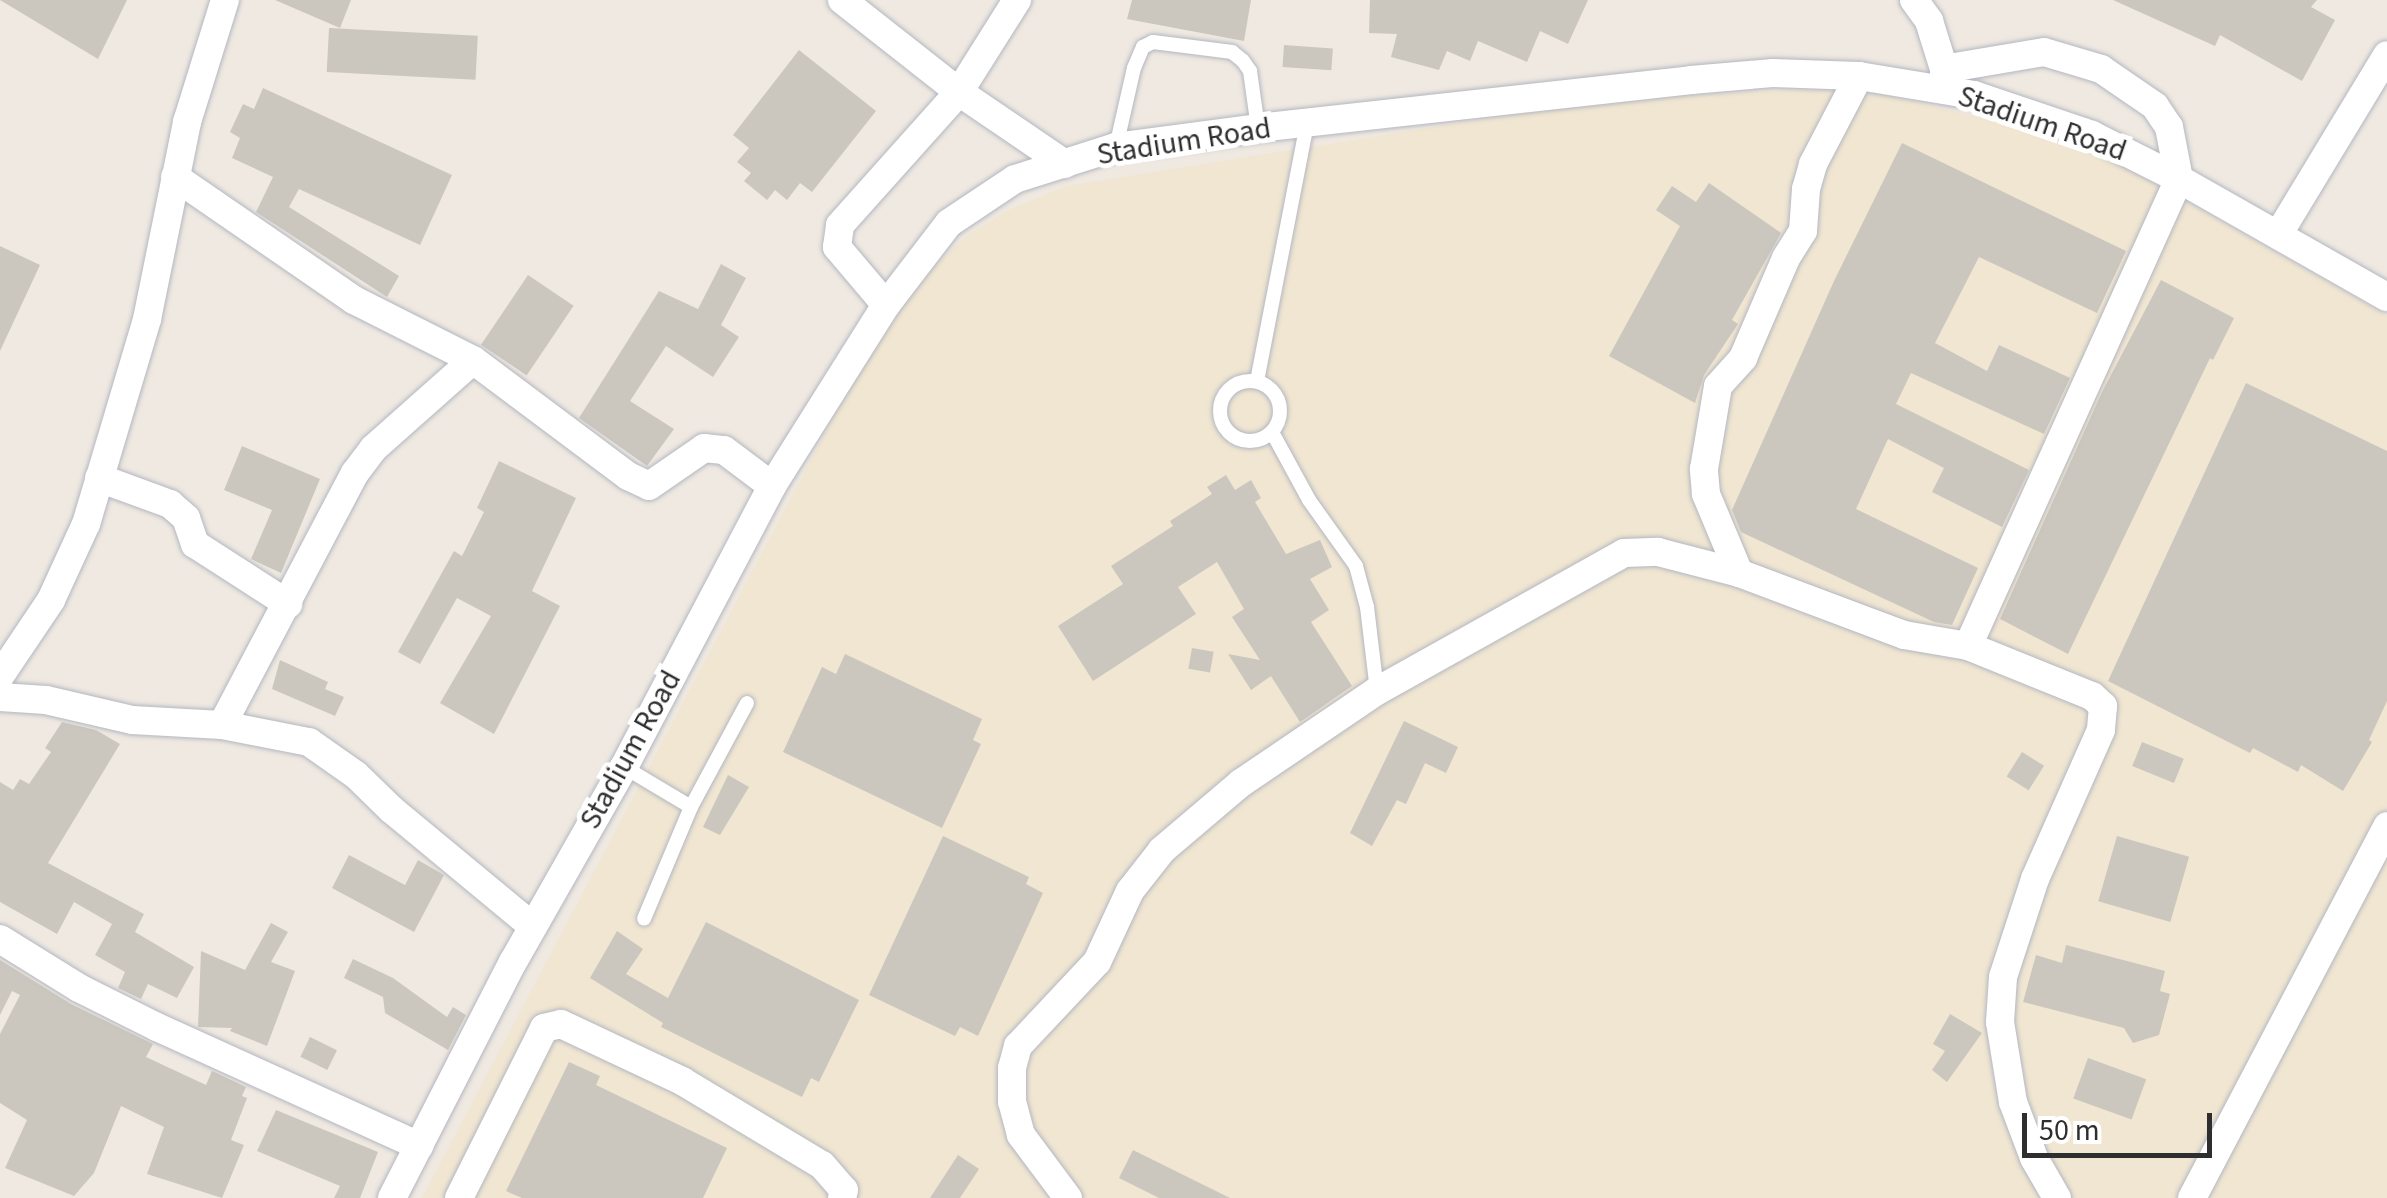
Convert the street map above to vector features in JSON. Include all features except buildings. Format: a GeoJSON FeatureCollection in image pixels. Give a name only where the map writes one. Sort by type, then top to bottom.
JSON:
{"type":"FeatureCollection","features":[{"type":"Feature","properties":{"kind":"street"},"geometry":{"type":"LineString","coordinates":[[2,668],[70,563],[100,478],[146,319],[175,177],[225,0]]}},
{"type":"Feature","properties":{"kind":"street"},"geometry":{"type":"LineString","coordinates":[[842,0],[960,92],[1065,164]]}},
{"type":"Feature","properties":{"kind":"street"},"geometry":{"type":"LineString","coordinates":[[886,305],[839,251],[838,230],[960,92],[1018,0]]}},
{"type":"Feature","properties":{"kind":"street"},"geometry":{"type":"LineString","coordinates":[[1914,0],[1929,21],[1944,79],[2044,52],[2101,69],[2155,106],[2169,127],[2179,179],[1968,646]]}},
{"type":"Feature","properties":{"kind":"street"},"geometry":{"type":"LineString","coordinates":[[2278,235],[2387,55]]}},
{"type":"Feature","properties":{"kind":"street","name":"Stadium Road"},"geometry":{"type":"LineString","coordinates":[[392,1198],[532,926],[624,768],[772,486],[886,305],[949,224],[1014,179],[1116,148],[1258,128],[1708,79],[1773,73],[1944,79],[1974,95],[2092,135],[2179,179],[2387,297]]}},
{"type":"Feature","properties":{"kind":"street"},"geometry":{"type":"LineString","coordinates":[[1738,573],[1706,494],[1704,469],[1718,386],[1743,358],[1786,258],[1803,231],[1806,189],[1814,164],[1859,76]]}},
{"type":"Feature","properties":{"kind":"street"},"geometry":{"type":"LineString","coordinates":[[175,177],[354,300],[473,360],[628,476],[649,486],[704,448],[724,450],[772,486]]}},
{"type":"Feature","properties":{"kind":"street"},"geometry":{"type":"LineString","coordinates":[[222,724],[355,473],[374,448],[473,360]]}},
{"type":"Feature","properties":{"kind":"street"},"geometry":{"type":"LineString","coordinates":[[100,478],[170,504],[186,518],[194,544],[288,604]]}},
{"type":"Feature","properties":{"kind":"street"},"geometry":{"type":"LineString","coordinates":[[1068,1198],[1021,1135],[1012,1102],[1012,1068],[1018,1046],[1097,962],[1130,891],[1162,850],[1240,783],[1376,691],[1624,554],[1658,552],[1738,573],[1904,635],[1968,646],[2092,696],[2103,706],[2101,730],[2035,880],[2003,977],[2000,1022],[2013,1102],[2034,1158],[2057,1198]]}},
{"type":"Feature","properties":{"kind":"street"},"geometry":{"type":"LineString","coordinates":[[0,697],[46,700],[132,720],[222,724],[310,742],[324,749],[532,926]]}},
{"type":"Feature","properties":{"kind":"street"},"geometry":{"type":"LineString","coordinates":[[2192,1198],[2387,826]]}},
{"type":"Feature","properties":{"kind":"street"},"geometry":{"type":"LineString","coordinates":[[0,938],[32,961],[141,1019],[418,1146]]}},
{"type":"Feature","properties":{"kind":"street"},"geometry":{"type":"LineString","coordinates":[[459,1198],[544,1028],[561,1024],[682,1081],[822,1165],[844,1190],[842,1198]]}},
{"type":"Feature","properties":{"kind":"lane"},"geometry":{"type":"LineString","coordinates":[[1116,148],[1134,68],[1143,47],[1153,42],[1232,52],[1250,71],[1258,128]]}},
{"type":"Feature","properties":{"kind":"lane"},"geometry":{"type":"LineString","coordinates":[[1257,382],[1307,124]]}},
{"type":"Feature","properties":{"kind":"lane"},"geometry":{"type":"LineString","coordinates":[[1246,381],[1257,382],[1267,386],[1279,402],[1278,423],[1264,438],[1243,440],[1233,436],[1221,420],[1222,399],[1228,390],[1246,381]]}},
{"type":"Feature","properties":{"kind":"lane"},"geometry":{"type":"LineString","coordinates":[[1272,432],[1310,500],[1356,566],[1367,607],[1376,691]]}},
{"type":"Feature","properties":{"kind":"lane"},"geometry":{"type":"LineString","coordinates":[[644,919],[691,807],[747,703]]}},
{"type":"Feature","properties":{"kind":"lane"},"geometry":{"type":"LineString","coordinates":[[624,768],[691,807]]}},
{"type":"Feature","properties":{"kind":"shaded area"},"geometry":{"type":"Polygon","coordinates":[[[1795,90],[1871,91],[2005,124],[2122,165],[2387,316],[2387,1198],[422,1198],[893,304],[967,236],[1008,210],[1067,186],[1609,99],[1795,90]]]}}]}
